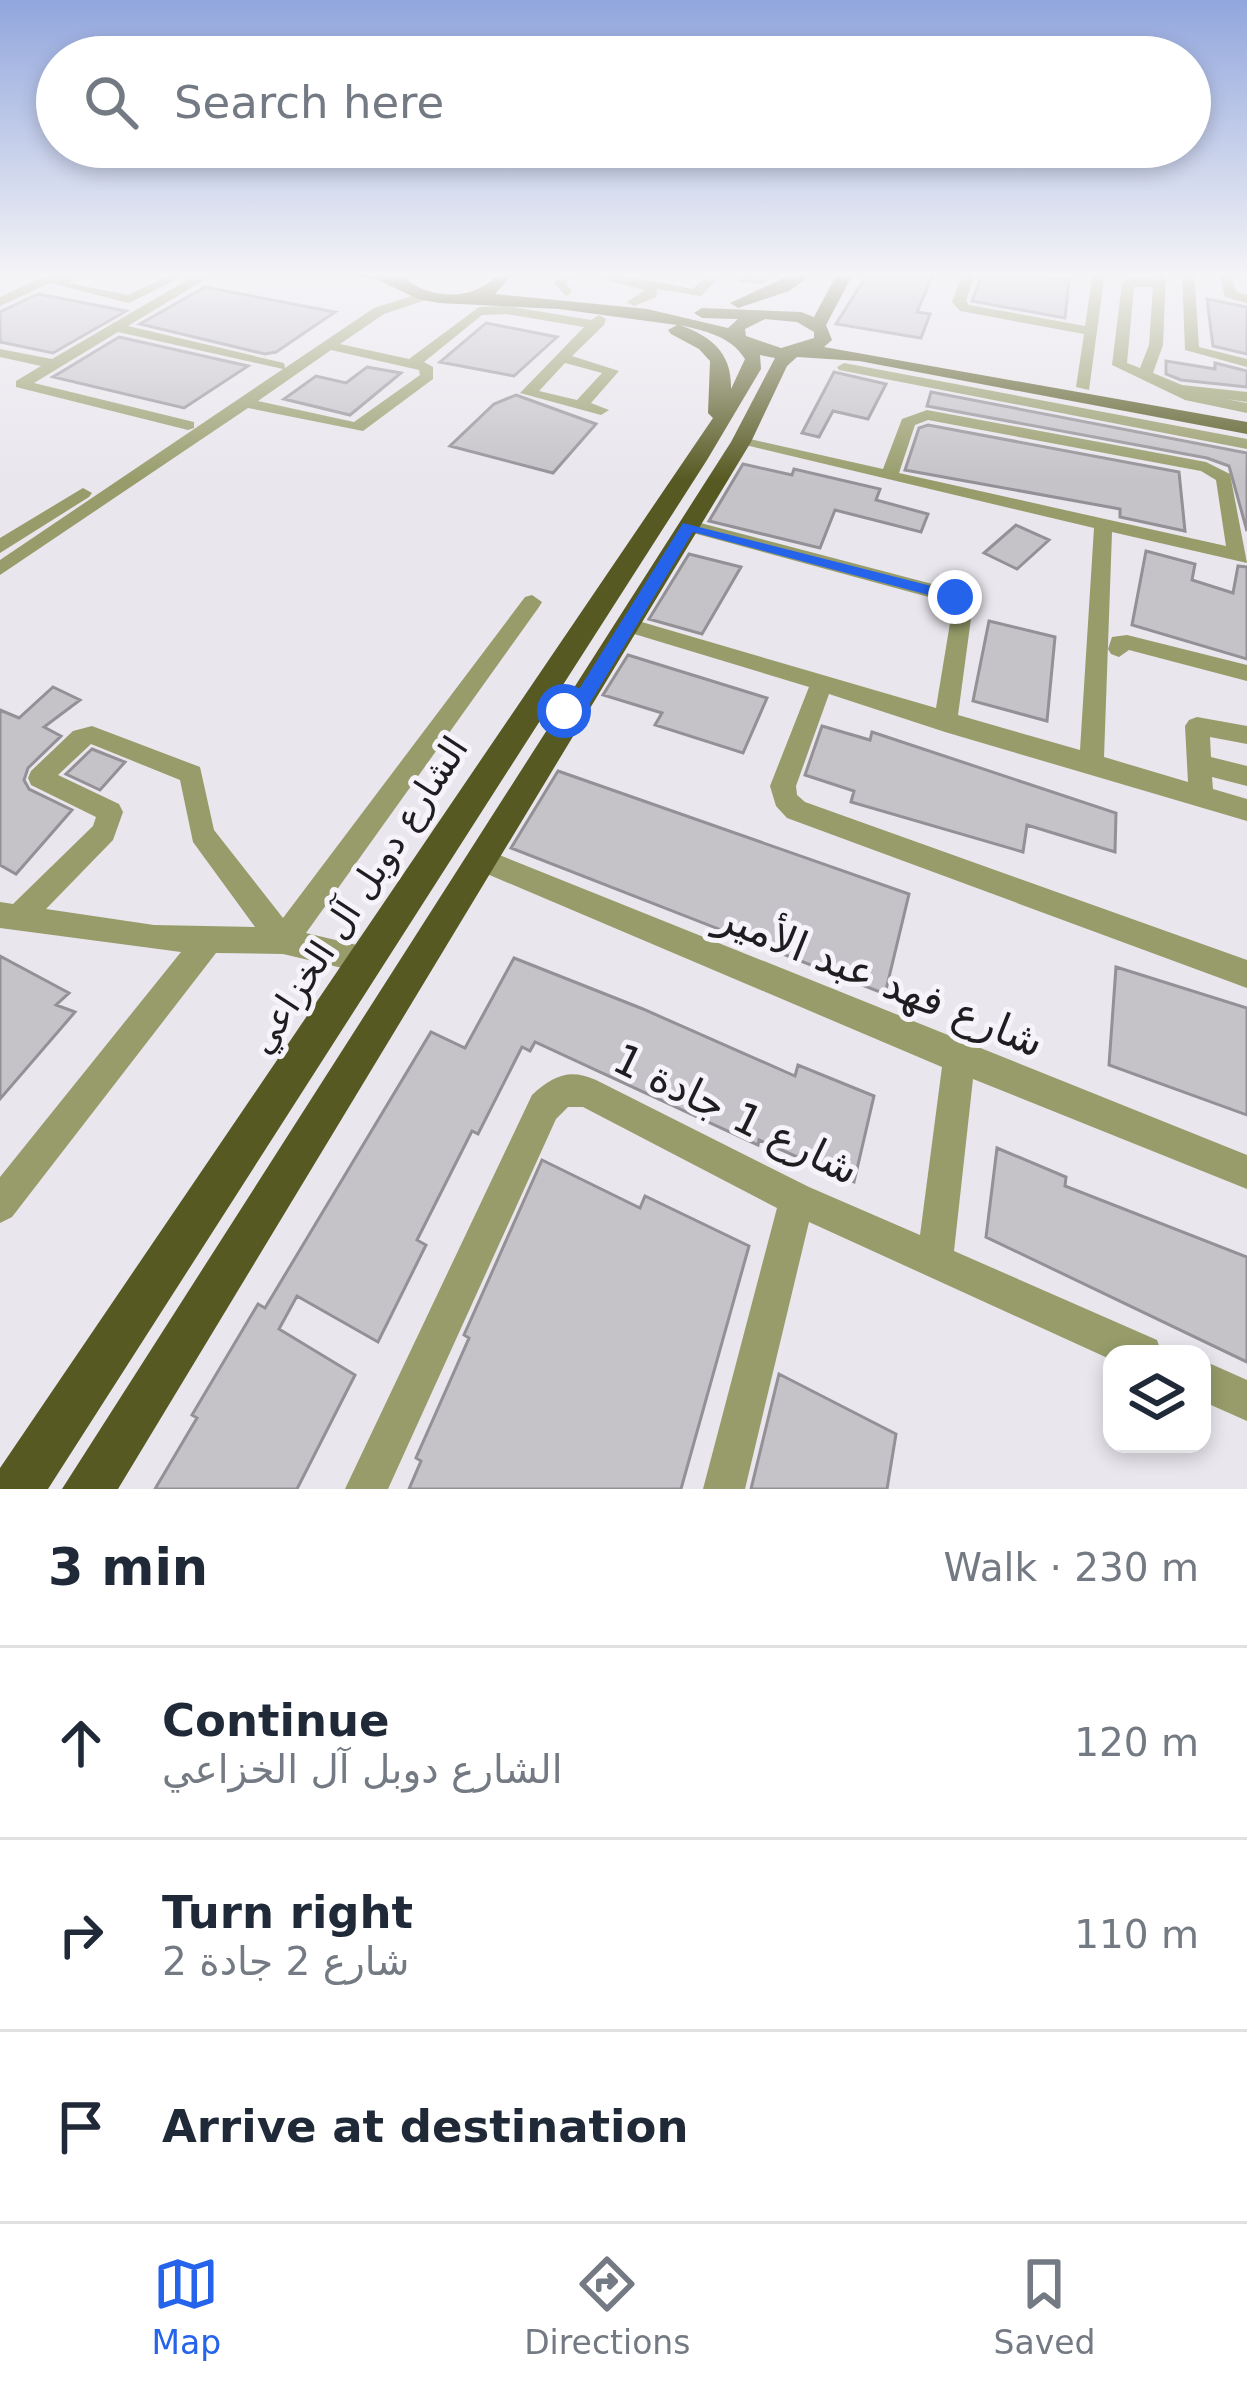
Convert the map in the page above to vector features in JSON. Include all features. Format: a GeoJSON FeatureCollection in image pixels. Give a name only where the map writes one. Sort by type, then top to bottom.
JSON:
{"type":"FeatureCollection","features":[{"type":"Feature","properties":{"kind":"main road"},"geometry":{"type":"LineString","coordinates":[[697,341],[713,350],[724,373],[728,438]]}},
{"type":"Feature","properties":{"kind":"main road","name":"الشارع دوبل آل الخزاعي"},"geometry":{"type":"LineString","coordinates":[[88,1489],[689,526],[752,369],[753,341]]}},
{"type":"Feature","properties":{"kind":"main road"},"geometry":{"type":"LineString","coordinates":[[780,341],[798,351],[959,375],[1219,431],[1247,428]]}},
{"type":"Feature","properties":{"kind":"main road","name":"الشارع دوبل آل الخزاعي"},"geometry":{"type":"LineString","coordinates":[[17,1489],[368,960],[538,694],[779,364],[820,341]]}},
{"type":"Feature","properties":{"kind":"main road"},"geometry":{"type":"LineString","coordinates":[[851,341],[1084,387],[1247,412]]}},
{"type":"Feature","properties":{"kind":"main road"},"geometry":{"type":"LineString","coordinates":[[538,694],[548,710],[577,708]]}},
{"type":"Feature","properties":{"kind":"main road"},"geometry":{"type":"LineString","coordinates":[[511,736],[539,736],[551,749]]}},
{"type":"Feature","properties":{"kind":"street"},"geometry":{"type":"LineString","coordinates":[[93,341],[22,386],[188,425]]}},
{"type":"Feature","properties":{"kind":"street"},"geometry":{"type":"LineString","coordinates":[[176,341],[279,365]]}},
{"type":"Feature","properties":{"kind":"street"},"geometry":{"type":"LineString","coordinates":[[0,548],[313,341]]}},
{"type":"Feature","properties":{"kind":"street"},"geometry":{"type":"LineString","coordinates":[[0,569],[244,402],[313,341]]}},
{"type":"Feature","properties":{"kind":"street"},"geometry":{"type":"LineString","coordinates":[[244,402],[357,428],[428,376],[426,368],[321,341]]}},
{"type":"Feature","properties":{"kind":"street"},"geometry":{"type":"LineString","coordinates":[[412,364],[440,341]]}},
{"type":"Feature","properties":{"kind":"street"},"geometry":{"type":"LineString","coordinates":[[575,341],[528,393],[601,410]]}},
{"type":"Feature","properties":{"kind":"street"},"geometry":{"type":"LineString","coordinates":[[1084,387],[1090,341]]}},
{"type":"Feature","properties":{"kind":"street"},"geometry":{"type":"LineString","coordinates":[[1122,341],[1119,367],[1179,389],[1247,397]]}},
{"type":"Feature","properties":{"kind":"street"},"geometry":{"type":"LineString","coordinates":[[1192,341],[1192,350]]}},
{"type":"Feature","properties":{"kind":"street"},"geometry":{"type":"LineString","coordinates":[[1145,376],[1156,344],[1247,363]]}},
{"type":"Feature","properties":{"kind":"street"},"geometry":{"type":"LineString","coordinates":[[0,353],[53,364]]}},
{"type":"Feature","properties":{"kind":"street"},"geometry":{"type":"LineString","coordinates":[[562,358],[612,371],[580,406]]}},
{"type":"Feature","properties":{"kind":"street"},"geometry":{"type":"LineString","coordinates":[[844,368],[1219,431],[1247,444]]}},
{"type":"Feature","properties":{"kind":"street"},"geometry":{"type":"LineString","coordinates":[[922,382],[931,376],[959,375]]}},
{"type":"Feature","properties":{"kind":"street"},"geometry":{"type":"LineString","coordinates":[[1179,389],[1190,397],[1247,412]]}},
{"type":"Feature","properties":{"kind":"street"},"geometry":{"type":"LineString","coordinates":[[728,438],[889,476],[1103,526],[1242,555],[1224,478],[1206,467],[927,415],[908,422],[889,476]]}},
{"type":"Feature","properties":{"kind":"street"},"geometry":{"type":"LineString","coordinates":[[80,515],[79,508],[122,477],[119,469]]}},
{"type":"Feature","properties":{"kind":"street"},"geometry":{"type":"LineString","coordinates":[[689,526],[955,597],[962,611],[945,723]]}},
{"type":"Feature","properties":{"kind":"street"},"geometry":{"type":"LineString","coordinates":[[1090,765],[1103,526]]}},
{"type":"Feature","properties":{"kind":"street"},"geometry":{"type":"LineString","coordinates":[[283,941],[532,602]]}},
{"type":"Feature","properties":{"kind":"street"},"geometry":{"type":"LineString","coordinates":[[628,626],[1247,810]]}},
{"type":"Feature","properties":{"kind":"street"},"geometry":{"type":"LineString","coordinates":[[1119,649],[1124,641],[1247,674]]}},
{"type":"Feature","properties":{"kind":"street"},"geometry":{"type":"LineString","coordinates":[[821,686],[783,786],[789,806],[1247,974]]}},
{"type":"Feature","properties":{"kind":"street"},"geometry":{"type":"LineString","coordinates":[[1201,797],[1197,726],[1247,735]]}},
{"type":"Feature","properties":{"kind":"street"},"geometry":{"type":"LineString","coordinates":[[9,916],[104,832],[110,812],[40,778],[81,737],[92,735],[191,773],[202,834],[283,941]]}},
{"type":"Feature","properties":{"kind":"street"},"geometry":{"type":"LineString","coordinates":[[1198,764],[1247,776]]}},
{"type":"Feature","properties":{"kind":"street","name":"شارع فهد عبد الأمير"},"geometry":{"type":"LineString","coordinates":[[482,860],[1247,1172]]}},
{"type":"Feature","properties":{"kind":"street"},"geometry":{"type":"LineString","coordinates":[[9,916],[154,938],[283,941],[368,960]]}},
{"type":"Feature","properties":{"kind":"street"},"geometry":{"type":"LineString","coordinates":[[0,1205],[208,940]]}},
{"type":"Feature","properties":{"kind":"street"},"geometry":{"type":"LineString","coordinates":[[935,1260],[959,1058]]}},
{"type":"Feature","properties":{"kind":"street","name":"شارع 1 جادة 1"},"geometry":{"type":"LineString","coordinates":[[366,1489],[552,1097],[562,1090],[585,1091],[797,1199],[1123,1345]]}},
{"type":"Feature","properties":{"kind":"street"},"geometry":{"type":"LineString","coordinates":[[724,1489],[797,1199]]}},
{"type":"Feature","properties":{"kind":"street"},"geometry":{"type":"LineString","coordinates":[[1211,1384],[1247,1401]]}},
{"type":"Feature","properties":{"kind":"building"},"geometry":{"type":"Polygon","coordinates":[[[0,341],[73,341],[53,353],[0,341]]]}},
{"type":"Feature","properties":{"kind":"building"},"geometry":{"type":"Polygon","coordinates":[[[112,341],[139,341],[248,366],[184,408],[53,377],[112,341]]]}},
{"type":"Feature","properties":{"kind":"building"},"geometry":{"type":"Polygon","coordinates":[[[213,341],[292,341],[265,354],[213,341]]]}},
{"type":"Feature","properties":{"kind":"building"},"geometry":{"type":"Polygon","coordinates":[[[464,341],[552,341],[514,376],[440,362],[464,341]]]}},
{"type":"Feature","properties":{"kind":"building"},"geometry":{"type":"Polygon","coordinates":[[[1212,341],[1247,341],[1247,354],[1213,346],[1212,341]]]}},
{"type":"Feature","properties":{"kind":"building"},"geometry":{"type":"Polygon","coordinates":[[[1166,361],[1215,369],[1215,363],[1247,371],[1247,387],[1181,380],[1166,374],[1166,361]]]}},
{"type":"Feature","properties":{"kind":"building"},"geometry":{"type":"Polygon","coordinates":[[[367,367],[401,373],[350,415],[284,399],[316,376],[346,383],[367,367]]]}},
{"type":"Feature","properties":{"kind":"building"},"geometry":{"type":"Polygon","coordinates":[[[834,372],[886,384],[868,419],[833,411],[819,437],[802,433],[834,372]]]}},
{"type":"Feature","properties":{"kind":"building"},"geometry":{"type":"Polygon","coordinates":[[[931,392],[1247,453],[1247,531],[1229,466],[927,406],[931,392]]]}},
{"type":"Feature","properties":{"kind":"building"},"geometry":{"type":"Polygon","coordinates":[[[516,395],[596,424],[553,473],[450,446],[494,404],[516,395]]]}},
{"type":"Feature","properties":{"kind":"building"},"geometry":{"type":"Polygon","coordinates":[[[928,425],[1179,472],[1185,531],[1120,517],[1120,509],[905,470],[919,428],[928,425]]]}},
{"type":"Feature","properties":{"kind":"building"},"geometry":{"type":"Polygon","coordinates":[[[743,464],[792,475],[794,469],[880,489],[876,500],[928,514],[921,532],[835,510],[820,548],[709,521],[743,464]]]}},
{"type":"Feature","properties":{"kind":"building"},"geometry":{"type":"Polygon","coordinates":[[[1016,525],[1049,540],[1017,569],[984,553],[1016,525]]]}},
{"type":"Feature","properties":{"kind":"building"},"geometry":{"type":"Polygon","coordinates":[[[1146,551],[1195,564],[1192,580],[1233,593],[1238,566],[1247,567],[1247,659],[1132,625],[1146,551]]]}},
{"type":"Feature","properties":{"kind":"building"},"geometry":{"type":"Polygon","coordinates":[[[689,554],[741,567],[702,634],[649,619],[689,554]]]}},
{"type":"Feature","properties":{"kind":"building"},"geometry":{"type":"Polygon","coordinates":[[[989,621],[1055,637],[1047,721],[973,701],[989,621]]]}},
{"type":"Feature","properties":{"kind":"building"},"geometry":{"type":"Polygon","coordinates":[[[628,655],[767,698],[743,753],[655,725],[662,713],[603,695],[628,655]]]}},
{"type":"Feature","properties":{"kind":"building"},"geometry":{"type":"Polygon","coordinates":[[[53,687],[80,700],[44,727],[61,736],[28,768],[24,780],[29,789],[72,810],[16,874],[0,865],[0,710],[19,718],[53,687]]]}},
{"type":"Feature","properties":{"kind":"building"},"geometry":{"type":"Polygon","coordinates":[[[822,726],[870,740],[872,732],[1116,813],[1115,852],[1027,825],[1023,852],[851,802],[854,791],[805,775],[822,726]]]}},
{"type":"Feature","properties":{"kind":"building"},"geometry":{"type":"Polygon","coordinates":[[[92,749],[125,762],[100,790],[66,774],[92,749]]]}},
{"type":"Feature","properties":{"kind":"building"},"geometry":{"type":"Polygon","coordinates":[[[558,771],[909,894],[885,994],[511,848],[558,771]]]}},
{"type":"Feature","properties":{"kind":"building"},"geometry":{"type":"Polygon","coordinates":[[[0,956],[69,993],[56,1005],[75,1012],[0,1099],[0,956]]]}},
{"type":"Feature","properties":{"kind":"building"},"geometry":{"type":"Polygon","coordinates":[[[514,958],[795,1076],[798,1065],[874,1096],[854,1182],[759,1140],[758,1145],[535,1042],[530,1051],[522,1047],[478,1134],[472,1131],[417,1240],[426,1245],[378,1342],[297,1296],[279,1329],[355,1375],[297,1489],[155,1489],[197,1418],[192,1415],[258,1304],[265,1308],[431,1032],[465,1048],[514,958]]]}},
{"type":"Feature","properties":{"kind":"building"},"geometry":{"type":"Polygon","coordinates":[[[1116,967],[1247,1008],[1247,1115],[1109,1065],[1116,967]]]}},
{"type":"Feature","properties":{"kind":"building"},"geometry":{"type":"Polygon","coordinates":[[[997,1148],[1066,1177],[1065,1186],[1247,1257],[1247,1362],[986,1237],[997,1148]]]}},
{"type":"Feature","properties":{"kind":"building"},"geometry":{"type":"Polygon","coordinates":[[[542,1160],[640,1208],[645,1196],[749,1246],[681,1489],[409,1489],[421,1461],[416,1458],[469,1338],[464,1335],[542,1160]]]}},
{"type":"Feature","properties":{"kind":"building"},"geometry":{"type":"Polygon","coordinates":[[[779,1374],[896,1434],[887,1489],[751,1489],[779,1374]]]}},
{"type":"Feature","properties":{"kind":"route"},"geometry":{"type":"LineString","coordinates":[[564,711],[577,708],[689,526],[955,597]]}}]}
